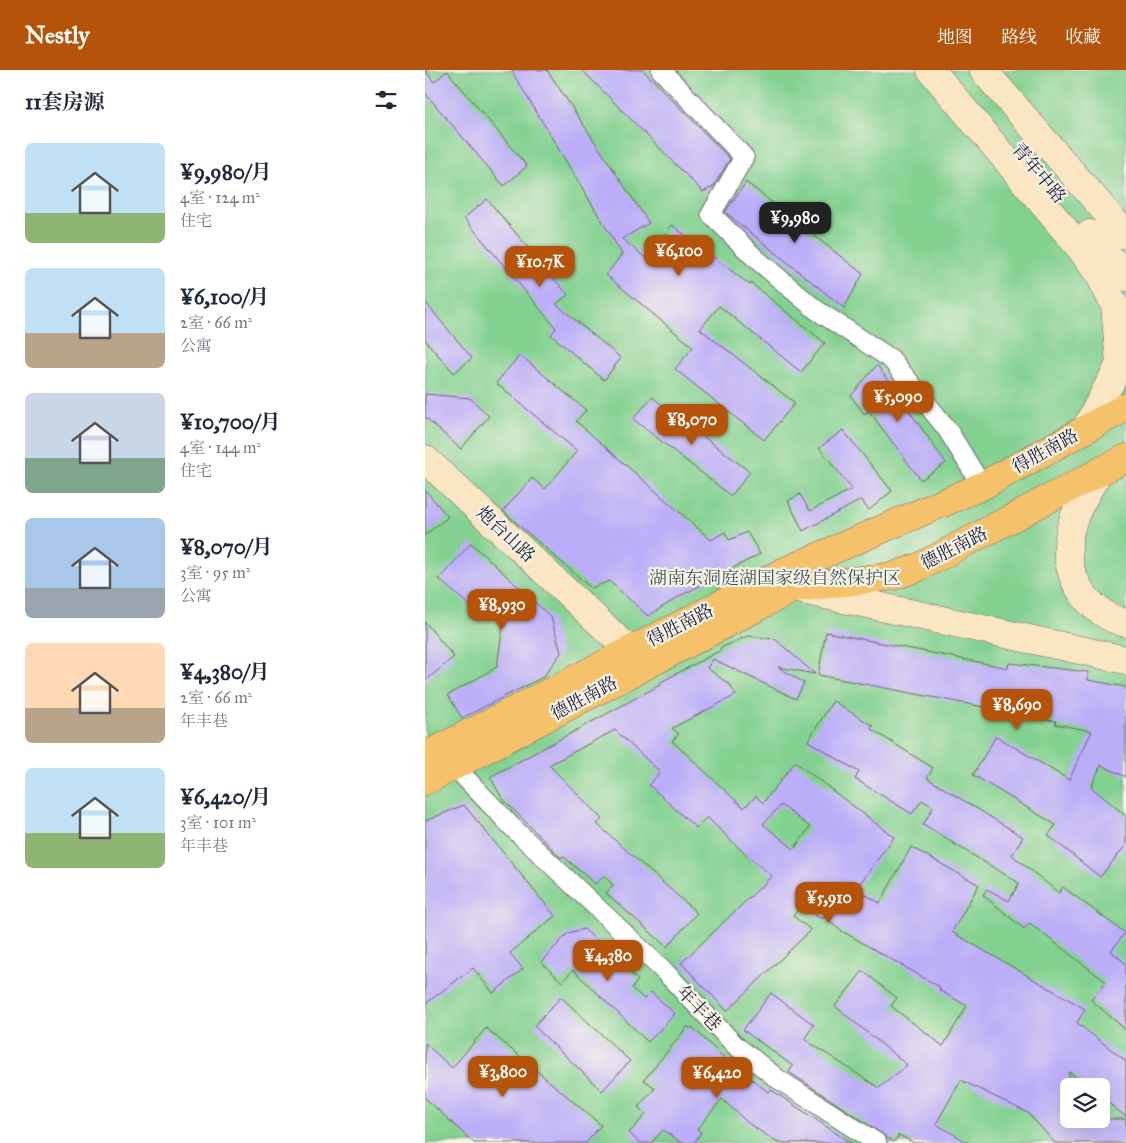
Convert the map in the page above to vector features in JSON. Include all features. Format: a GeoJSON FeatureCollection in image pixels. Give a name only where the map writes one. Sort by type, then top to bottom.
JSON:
{"type":"FeatureCollection","features":[{"type":"Feature","properties":{"kind":"main road"},"geometry":{"type":"LineString","coordinates":[[931,70],[1081,249],[1100,276],[1115,306],[1120,364],[1086,428]]}},
{"type":"Feature","properties":{"kind":"main road","name":"青年中路"},"geometry":{"type":"LineString","coordinates":[[952,70],[1126,277]]}},
{"type":"Feature","properties":{"kind":"main road","name":"青年中路"},"geometry":{"type":"LineString","coordinates":[[983,70],[1126,235]]}},
{"type":"Feature","properties":{"kind":"main road"},"geometry":{"type":"LineString","coordinates":[[1002,70],[1126,208]]}},
{"type":"Feature","properties":{"kind":"main road","name":"得胜南路"},"geometry":{"type":"LineString","coordinates":[[425,756],[785,571],[982,486],[1126,406]]}},
{"type":"Feature","properties":{"kind":"main road","name":"德胜南路"},"geometry":{"type":"LineString","coordinates":[[425,781],[794,588],[894,576],[919,567],[1126,458]]}},
{"type":"Feature","properties":{"kind":"main road","name":"炮台山路"},"geometry":{"type":"LineString","coordinates":[[425,459],[630,651]]}},
{"type":"Feature","properties":{"kind":"main road"},"geometry":{"type":"LineString","coordinates":[[1099,472],[1079,505],[1070,530],[1068,540],[1071,570],[1084,598],[1097,611],[1126,623]]}},
{"type":"Feature","properties":{"kind":"main road"},"geometry":{"type":"LineString","coordinates":[[794,588],[1126,660]]}},
{"type":"Feature","properties":{"kind":"street"},"geometry":{"type":"LineString","coordinates":[[661,70],[744,157],[711,214],[754,257],[815,309],[891,359],[947,429],[982,486]]}},
{"type":"Feature","properties":{"kind":"street","name":"年丰巷"},"geometry":{"type":"LineString","coordinates":[[454,766],[513,828],[665,972],[735,1045],[777,1079],[877,1143]]}},
{"type":"Feature","properties":{"kind":"green space","name":"湖南东洞庭湖国家级自然保护区"},"geometry":{"type":"Polygon","coordinates":[[[425,70],[1126,70],[1126,1143],[425,1143],[425,70]]]}},
{"type":"Feature","properties":{"kind":"building"},"geometry":{"type":"Polygon","coordinates":[[[425,70],[434,82],[447,71],[527,166],[504,186],[425,93],[425,70]]]}},
{"type":"Feature","properties":{"kind":"building"},"geometry":{"type":"Polygon","coordinates":[[[511,70],[547,70],[649,223],[622,239],[647,259],[672,225],[750,285],[751,283],[825,343],[801,372],[719,306],[700,329],[795,403],[764,440],[675,369],[693,347],[606,275],[622,254],[511,70]]]}},
{"type":"Feature","properties":{"kind":"building"},"geometry":{"type":"Polygon","coordinates":[[[582,70],[643,70],[730,159],[713,187],[703,192],[582,70]]]}},
{"type":"Feature","properties":{"kind":"building"},"geometry":{"type":"Polygon","coordinates":[[[746,182],[863,274],[844,308],[725,212],[746,182]]]}},
{"type":"Feature","properties":{"kind":"building"},"geometry":{"type":"Polygon","coordinates":[[[487,199],[568,295],[556,304],[621,358],[604,380],[551,335],[556,328],[464,218],[487,199]]]}},
{"type":"Feature","properties":{"kind":"building"},"geometry":{"type":"Polygon","coordinates":[[[425,302],[472,358],[454,373],[425,340],[425,302]]]}},
{"type":"Feature","properties":{"kind":"building"},"geometry":{"type":"Polygon","coordinates":[[[520,355],[586,410],[576,421],[711,540],[725,532],[729,540],[747,532],[760,554],[680,596],[648,616],[609,581],[591,588],[503,511],[532,478],[545,489],[577,451],[496,383],[520,355]]]}},
{"type":"Feature","properties":{"kind":"building"},"geometry":{"type":"Polygon","coordinates":[[[877,365],[946,463],[921,480],[869,411],[864,414],[851,396],[877,365]]]}},
{"type":"Feature","properties":{"kind":"building"},"geometry":{"type":"Polygon","coordinates":[[[425,394],[470,398],[489,416],[461,449],[425,417],[425,394]]]}},
{"type":"Feature","properties":{"kind":"building"},"geometry":{"type":"Polygon","coordinates":[[[652,397],[750,472],[731,496],[633,419],[652,397]]]}},
{"type":"Feature","properties":{"kind":"building"},"geometry":{"type":"Polygon","coordinates":[[[843,430],[892,491],[869,510],[861,500],[803,531],[788,501],[800,494],[810,511],[852,489],[819,448],[843,430]]]}},
{"type":"Feature","properties":{"kind":"building"},"geometry":{"type":"Polygon","coordinates":[[[425,490],[448,517],[425,535],[425,490]]]}},
{"type":"Feature","properties":{"kind":"building"},"geometry":{"type":"Polygon","coordinates":[[[471,543],[551,617],[561,653],[543,677],[462,718],[448,695],[497,667],[504,618],[482,596],[473,609],[439,579],[471,543]]]}},
{"type":"Feature","properties":{"kind":"building"},"geometry":{"type":"Polygon","coordinates":[[[425,622],[454,657],[425,681],[425,622]]]}},
{"type":"Feature","properties":{"kind":"building"},"geometry":{"type":"Polygon","coordinates":[[[826,632],[1008,668],[1009,663],[1088,672],[1088,680],[1126,687],[1126,777],[1101,765],[1091,787],[1126,816],[1126,845],[1100,877],[1048,835],[1056,825],[973,775],[996,736],[1069,780],[1092,731],[1055,724],[1056,721],[1022,717],[1021,720],[1003,718],[1004,711],[818,675],[826,632]]]}},
{"type":"Feature","properties":{"kind":"building"},"geometry":{"type":"Polygon","coordinates":[[[748,636],[775,639],[815,674],[778,667],[804,683],[796,699],[713,659],[707,668],[730,685],[736,695],[672,728],[679,734],[672,741],[744,808],[756,796],[763,803],[795,762],[894,837],[856,889],[880,903],[911,847],[979,885],[952,932],[1085,1009],[1077,1023],[1126,1061],[1126,1117],[1110,1104],[1110,1078],[1077,1078],[1069,1072],[1069,1078],[1060,1078],[1060,1128],[1110,1128],[1110,1119],[1126,1119],[1126,1143],[1055,1143],[1028,1113],[961,1080],[936,1124],[969,1143],[914,1143],[899,1135],[894,1142],[789,1072],[793,1066],[743,1030],[771,993],[814,1025],[804,1039],[879,1088],[907,1065],[835,1006],[863,971],[897,998],[891,1006],[943,1046],[967,1006],[939,990],[940,987],[840,930],[824,917],[822,919],[800,907],[793,916],[811,930],[727,1011],[681,963],[772,876],[743,852],[707,817],[696,828],[649,785],[660,772],[615,730],[549,765],[602,819],[597,824],[697,913],[667,947],[606,893],[613,885],[604,876],[595,884],[563,856],[561,858],[502,798],[490,777],[721,650],[720,648],[748,636]],[[781,805],[763,824],[794,849],[810,827],[781,805]]]}},
{"type":"Feature","properties":{"kind":"building"},"geometry":{"type":"Polygon","coordinates":[[[833,701],[873,726],[871,729],[933,768],[927,778],[1023,837],[1012,855],[1059,893],[1063,887],[1125,933],[1111,951],[1126,964],[1126,1030],[1091,1000],[1106,982],[1029,923],[1024,929],[983,895],[987,889],[1009,901],[1019,883],[923,825],[933,807],[922,800],[912,814],[855,779],[859,772],[808,741],[833,701]]]}},
{"type":"Feature","properties":{"kind":"building"},"geometry":{"type":"Polygon","coordinates":[[[464,805],[555,916],[510,953],[523,969],[493,993],[473,968],[425,1004],[425,821],[464,805]]]}},
{"type":"Feature","properties":{"kind":"building"},"geometry":{"type":"Polygon","coordinates":[[[584,929],[638,980],[632,988],[644,999],[651,992],[675,1014],[648,1042],[573,970],[562,982],[541,962],[568,933],[584,929]]]}},
{"type":"Feature","properties":{"kind":"building"},"geometry":{"type":"Polygon","coordinates":[[[561,997],[630,1061],[602,1091],[534,1026],[561,997]]]}},
{"type":"Feature","properties":{"kind":"building"},"geometry":{"type":"Polygon","coordinates":[[[688,1026],[690,1029],[692,1027],[721,1055],[768,1092],[770,1089],[851,1143],[778,1143],[748,1123],[722,1099],[697,1129],[701,1132],[694,1143],[682,1143],[663,1130],[651,1143],[640,1143],[629,1133],[646,1114],[638,1107],[655,1088],[644,1080],[688,1026]]]}},
{"type":"Feature","properties":{"kind":"building"},"geometry":{"type":"Polygon","coordinates":[[[486,1028],[601,1125],[586,1143],[474,1143],[425,1098],[425,1043],[452,1068],[486,1028]]]}}]}
